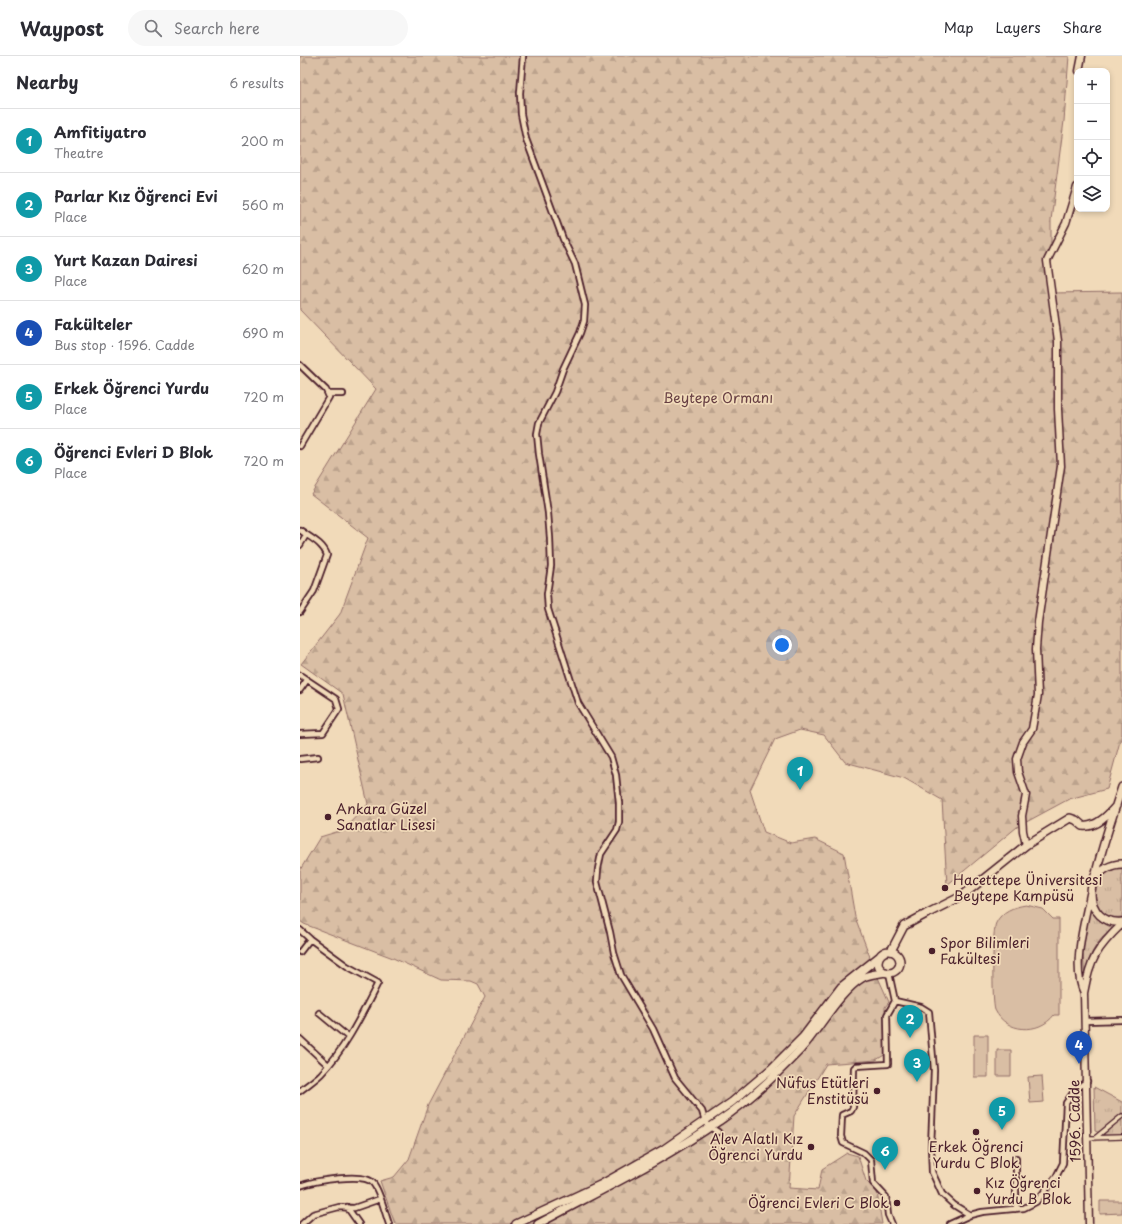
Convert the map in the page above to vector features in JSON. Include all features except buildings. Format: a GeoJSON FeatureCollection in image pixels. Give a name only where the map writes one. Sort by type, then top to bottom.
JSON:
{"type":"FeatureCollection","features":[{"type":"Feature","properties":{"kind":"main road","name":"1596. Cadde"},"geometry":{"type":"LineString","coordinates":[[1122,787],[1091,892],[1094,907],[1100,916],[1113,922],[1122,923]]}},
{"type":"Feature","properties":{"kind":"main road"},"geometry":{"type":"LineString","coordinates":[[891,951],[904,926],[962,896],[1026,845],[1070,818],[1076,820],[1085,827],[1090,826],[1107,816],[1116,806]]}},
{"type":"Feature","properties":{"kind":"main road"},"geometry":{"type":"LineString","coordinates":[[1094,879],[1105,869],[1114,865],[1122,864]]}},
{"type":"Feature","properties":{"kind":"main road"},"geometry":{"type":"LineString","coordinates":[[516,1224],[600,1185],[710,1124],[712,1116],[732,1102],[771,1069],[803,1037],[841,987],[884,952],[891,951],[899,958],[900,965],[896,970],[863,977],[856,983],[802,1048],[770,1080],[710,1124],[602,1192],[538,1224]]}},
{"type":"Feature","properties":{"kind":"main road"},"geometry":{"type":"LineString","coordinates":[[880,956],[878,964],[887,972]]}},
{"type":"Feature","properties":{"kind":"street"},"geometry":{"type":"LineString","coordinates":[[523,56],[520,93],[521,114],[526,139],[563,239],[575,264],[585,305],[584,321],[580,334],[563,369],[555,392],[542,414],[538,430],[539,454],[548,513],[551,566],[548,609],[578,703],[611,757],[616,775],[619,803],[619,822],[617,830],[601,854],[597,882],[614,953],[621,975],[653,1028],[675,1078],[702,1111],[710,1124]]}},
{"type":"Feature","properties":{"kind":"street"},"geometry":{"type":"LineString","coordinates":[[1080,68],[1082,56]]}},
{"type":"Feature","properties":{"kind":"street"},"geometry":{"type":"LineString","coordinates":[[1026,845],[1022,816],[1026,795],[1018,772],[1017,759],[1023,742],[1032,729],[1038,695],[1036,649],[1038,622],[1061,466],[1058,409],[1058,341],[1047,261],[1066,223],[1074,197]]}},
{"type":"Feature","properties":{"kind":"street"},"geometry":{"type":"LineString","coordinates":[[300,365],[328,394],[343,394]]}},
{"type":"Feature","properties":{"kind":"street"},"geometry":{"type":"LineString","coordinates":[[300,446],[302,439],[329,397],[328,394]]}},
{"type":"Feature","properties":{"kind":"street"},"geometry":{"type":"LineString","coordinates":[[300,530],[321,545],[325,549],[327,555],[314,591],[300,612]]}},
{"type":"Feature","properties":{"kind":"street"},"geometry":{"type":"LineString","coordinates":[[300,545],[306,535]]}},
{"type":"Feature","properties":{"kind":"street"},"geometry":{"type":"LineString","coordinates":[[300,675],[336,699],[339,709],[323,733],[300,734]]}},
{"type":"Feature","properties":{"kind":"street"},"geometry":{"type":"LineString","coordinates":[[300,690],[306,680]]}},
{"type":"Feature","properties":{"kind":"street"},"geometry":{"type":"LineString","coordinates":[[300,759],[318,757]]}},
{"type":"Feature","properties":{"kind":"street","name":"1596. Cadde"},"geometry":{"type":"LineString","coordinates":[[1084,993],[1080,980],[1079,967],[1082,936],[1091,892]]}},
{"type":"Feature","properties":{"kind":"street","name":"1596. Cadde"},"geometry":{"type":"LineString","coordinates":[[1089,1224],[1084,993],[1089,968],[1097,951],[1106,939],[1122,923]]}},
{"type":"Feature","properties":{"kind":"street"},"geometry":{"type":"LineString","coordinates":[[300,930],[347,966],[378,983],[348,1037],[328,1065],[300,1091]]}},
{"type":"Feature","properties":{"kind":"street"},"geometry":{"type":"LineString","coordinates":[[300,952],[310,939]]}},
{"type":"Feature","properties":{"kind":"street"},"geometry":{"type":"LineString","coordinates":[[887,972],[895,1001],[887,1015],[888,1064],[856,1066],[854,1068],[853,1107],[851,1110],[842,1115],[841,1136],[844,1143],[864,1153],[871,1160],[873,1183],[886,1197],[888,1215],[892,1224]]}},
{"type":"Feature","properties":{"kind":"street"},"geometry":{"type":"LineString","coordinates":[[895,1001],[921,1007],[929,1012],[934,1070],[930,1147],[932,1172],[942,1194],[954,1205],[970,1215]]}},
{"type":"Feature","properties":{"kind":"street"},"geometry":{"type":"LineString","coordinates":[[320,1013],[348,1037]]}},
{"type":"Feature","properties":{"kind":"street"},"geometry":{"type":"LineString","coordinates":[[1085,1021],[1122,1020]]}},
{"type":"Feature","properties":{"kind":"street"},"geometry":{"type":"LineString","coordinates":[[300,1039],[328,1065]]}},
{"type":"Feature","properties":{"kind":"street"},"geometry":{"type":"LineString","coordinates":[[950,1224],[970,1215],[982,1212],[1024,1208],[1036,1202],[1056,1177],[1063,1164],[1066,1103],[1075,1090],[1087,1080]]}},
{"type":"Feature","properties":{"kind":"street"},"geometry":{"type":"LineString","coordinates":[[702,1111],[712,1116]]}},
{"type":"Feature","properties":{"kind":"street"},"geometry":{"type":"LineString","coordinates":[[1096,1138],[1122,1116]]}},
{"type":"Feature","properties":{"kind":"street"},"geometry":{"type":"LineString","coordinates":[[1088,1138],[1122,1138]]}},
{"type":"Feature","properties":{"kind":"street"},"geometry":{"type":"LineString","coordinates":[[1016,1158],[1016,1209]]}},
{"type":"Feature","properties":{"kind":"street"},"geometry":{"type":"LineString","coordinates":[[300,1186],[311,1182],[332,1179],[368,1179],[374,1184],[389,1224]]}},
{"type":"Feature","properties":{"kind":"street"},"geometry":{"type":"LineString","coordinates":[[302,1224],[313,1214],[339,1208],[354,1208],[380,1199]]}},
{"type":"Feature","properties":{"kind":"street"},"geometry":{"type":"LineString","coordinates":[[347,1208],[359,1224]]}},
{"type":"Feature","properties":{"kind":"green space","name":"Beytepe Ormanı"},"geometry":{"type":"Polygon","coordinates":[[[300,56],[1069,56],[1064,121],[1051,220],[1051,293],[1122,292],[1122,734],[1107,789],[1069,799],[1017,827],[947,885],[942,800],[904,778],[845,762],[824,735],[800,730],[775,739],[750,790],[764,832],[791,843],[815,839],[844,853],[855,917],[876,973],[889,1002],[885,1007],[886,1054],[876,1060],[826,1064],[794,1116],[789,1188],[818,1190],[822,1169],[847,1153],[858,1156],[866,1181],[877,1192],[882,1224],[395,1224],[380,1181],[394,1177],[409,1159],[428,1105],[485,997],[478,984],[471,981],[441,980],[393,958],[304,924],[300,921],[300,870],[320,837],[343,830],[368,804],[343,694],[301,664],[340,614],[368,538],[311,494],[376,389],[300,310],[300,56]]]}},
{"type":"Feature","properties":{"kind":"green space"},"geometry":{"type":"Polygon","coordinates":[[[1122,867],[1122,917],[1110,916],[1102,912],[1097,904],[1095,895],[1097,886],[1102,877],[1110,871],[1122,867]]]}},
{"type":"Feature","properties":{"kind":"green space"},"geometry":{"type":"Polygon","coordinates":[[[1026,905],[1043,909],[1053,919],[1059,919],[1059,1015],[1054,1015],[1040,1026],[1023,1029],[1007,1023],[1000,1018],[995,1010],[993,994],[993,952],[995,928],[998,919],[1008,910],[1026,905]]]}},
{"type":"Feature","properties":{"kind":"green space"},"geometry":{"type":"Polygon","coordinates":[[[1089,910],[1100,921],[1112,928],[1093,950],[1086,970],[1085,978],[1083,954],[1089,910]]]}},
{"type":"Feature","properties":{"kind":"green space"},"geometry":{"type":"Polygon","coordinates":[[[974,1035],[988,1035],[988,1077],[974,1077],[974,1035]]]}},
{"type":"Feature","properties":{"kind":"green space"},"geometry":{"type":"Polygon","coordinates":[[[997,1050],[1011,1050],[1011,1076],[997,1076],[997,1050]]]}},
{"type":"Feature","properties":{"kind":"green space"},"geometry":{"type":"Polygon","coordinates":[[[1042,1076],[1044,1102],[1030,1103],[1028,1077],[1042,1076]]]}},
{"type":"Feature","properties":{"kind":"green space"},"geometry":{"type":"Polygon","coordinates":[[[1094,1087],[1122,1102],[1122,1135],[1105,1135],[1095,1131],[1094,1087]]]}},
{"type":"Feature","properties":{"kind":"green space"},"geometry":{"type":"Polygon","coordinates":[[[1100,1201],[1122,1201],[1122,1213],[1100,1214],[1100,1201]]]}},
{"type":"Feature","properties":{"kind":"place","name":"Amfitiyatro"},"geometry":{"type":"Point","coordinates":[800,790]}},
{"type":"Feature","properties":{"kind":"place","name":"Ankara Güzel Sanatlar Lisesi"},"geometry":{"type":"Point","coordinates":[328,817]}},
{"type":"Feature","properties":{"kind":"place","name":"Hacettepe Üniversitesi Beytepe Kampüsü"},"geometry":{"type":"Point","coordinates":[945,888]}},
{"type":"Feature","properties":{"kind":"place","name":"Spor Bilimleri Fakültesi"},"geometry":{"type":"Point","coordinates":[932,951]}},
{"type":"Feature","properties":{"kind":"place","name":"Parlar Kız Öğrenci Evi"},"geometry":{"type":"Point","coordinates":[910,1038]}},
{"type":"Feature","properties":{"kind":"place","name":"Fakülteler"},"geometry":{"type":"Point","coordinates":[1079,1064]}},
{"type":"Feature","properties":{"kind":"place","name":"Yurt Kazan Dairesi"},"geometry":{"type":"Point","coordinates":[917,1082]}},
{"type":"Feature","properties":{"kind":"place","name":"Nüfus Etütleri Enstitüsü"},"geometry":{"type":"Point","coordinates":[877,1091]}},
{"type":"Feature","properties":{"kind":"place","name":"Erkek Öğrenci Yurdu"},"geometry":{"type":"Point","coordinates":[1002,1130]}},
{"type":"Feature","properties":{"kind":"place","name":"Erkek Öğrenci Yurdu C Blok"},"geometry":{"type":"Point","coordinates":[976,1132]}},
{"type":"Feature","properties":{"kind":"place","name":"Alev Alatlı Kız Öğrenci Yurdu"},"geometry":{"type":"Point","coordinates":[811,1147]}},
{"type":"Feature","properties":{"kind":"place","name":"Öğrenci Evleri D Blok"},"geometry":{"type":"Point","coordinates":[885,1170]}},
{"type":"Feature","properties":{"kind":"place","name":"Kız Öğrenci Yurdu B Blok"},"geometry":{"type":"Point","coordinates":[977,1191]}},
{"type":"Feature","properties":{"kind":"place","name":"Öğrenci Evleri C Blok"},"geometry":{"type":"Point","coordinates":[897,1203]}}]}
